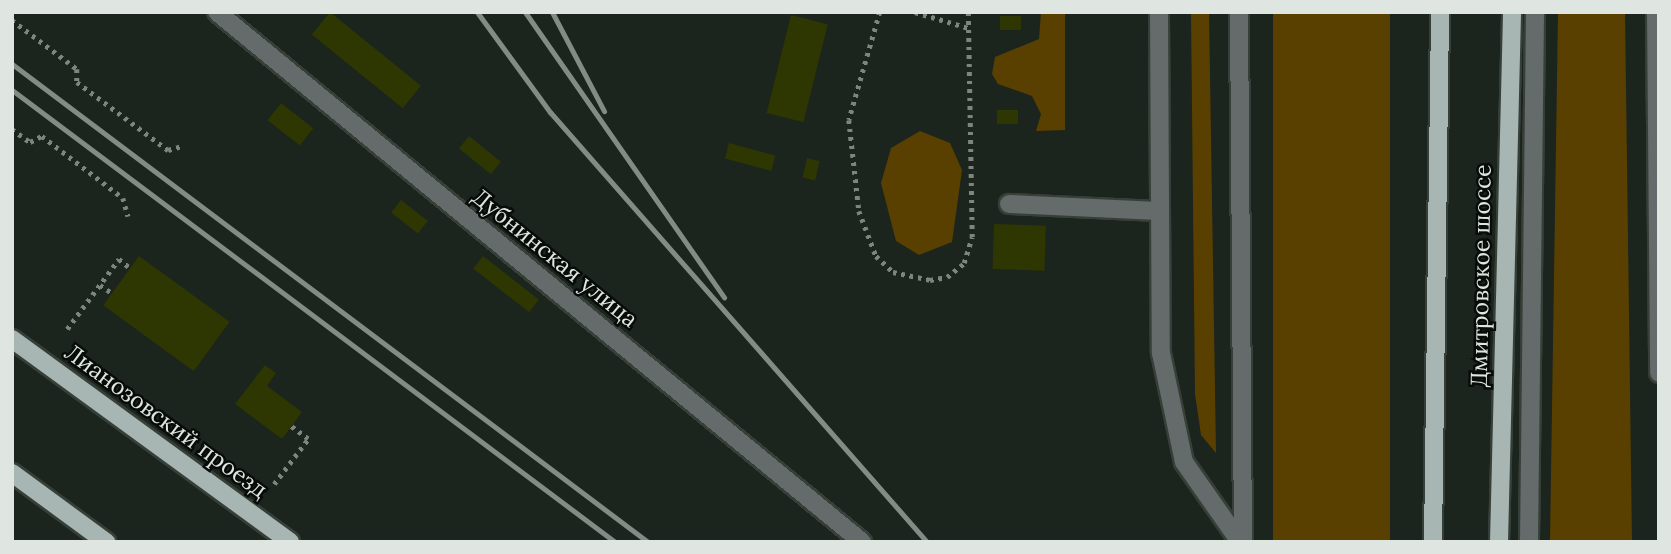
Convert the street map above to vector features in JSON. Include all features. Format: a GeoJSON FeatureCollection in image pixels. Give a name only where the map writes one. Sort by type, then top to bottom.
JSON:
{"type":"FeatureCollection","features":[{"type":"Feature","properties":{"kind":"main road","name":"Дмитровское шоссе"},"geometry":{"type":"LineString","coordinates":[[1433,542],[1440,12]]}},
{"type":"Feature","properties":{"kind":"main road","name":"Дмитровское шоссе"},"geometry":{"type":"LineString","coordinates":[[1499,542],[1512,12]]}},
{"type":"Feature","properties":{"kind":"main road","name":"Лианозовский проезд"},"geometry":{"type":"LineString","coordinates":[[12,340],[290,542]]}},
{"type":"Feature","properties":{"kind":"main road"},"geometry":{"type":"LineString","coordinates":[[12,473],[106,542]]}},
{"type":"Feature","properties":{"kind":"street","name":"Дубнинская улица"},"geometry":{"type":"LineString","coordinates":[[217,12],[862,542]]}},
{"type":"Feature","properties":{"kind":"street"},"geometry":{"type":"LineString","coordinates":[[1159,12],[1161,352],[1176,435],[1184,462],[1241,542]]}},
{"type":"Feature","properties":{"kind":"street"},"geometry":{"type":"LineString","coordinates":[[1239,12],[1241,542]]}},
{"type":"Feature","properties":{"kind":"street"},"geometry":{"type":"LineString","coordinates":[[1529,542],[1535,12]]}},
{"type":"Feature","properties":{"kind":"street"},"geometry":{"type":"LineString","coordinates":[[1657,24],[1659,373]]}},
{"type":"Feature","properties":{"kind":"street"},"geometry":{"type":"LineString","coordinates":[[1009,204],[1159,211]]}},
{"type":"Feature","properties":{"kind":"path"},"geometry":{"type":"LineString","coordinates":[[880,12],[849,120],[851,164],[870,245],[893,272],[909,277],[947,277],[964,262],[972,237],[973,29],[968,12]]}},
{"type":"Feature","properties":{"kind":"path"},"geometry":{"type":"LineString","coordinates":[[915,12],[973,29]]}},
{"type":"Feature","properties":{"kind":"path"},"geometry":{"type":"LineString","coordinates":[[12,20],[78,69],[77,82],[158,143],[168,150],[181,146]]}},
{"type":"Feature","properties":{"kind":"path"},"geometry":{"type":"LineString","coordinates":[[12,129],[30,142],[42,136],[123,198],[128,216]]}},
{"type":"Feature","properties":{"kind":"path"},"geometry":{"type":"LineString","coordinates":[[67,329],[119,259],[130,268]]}},
{"type":"Feature","properties":{"kind":"path"},"geometry":{"type":"LineString","coordinates":[[100,285],[112,293]]}},
{"type":"Feature","properties":{"kind":"path"},"geometry":{"type":"LineString","coordinates":[[274,484],[308,439],[291,426]]}},
{"type":"Feature","properties":{"kind":"shaded area"},"geometry":{"type":"Polygon","coordinates":[[[1041,12],[1065,12],[1065,130],[1036,131],[1041,114],[1032,96],[998,84],[992,74],[995,57],[1039,39],[1041,12]]]}},
{"type":"Feature","properties":{"kind":"shaded area"},"geometry":{"type":"Polygon","coordinates":[[[1191,12],[1209,12],[1216,453],[1201,435],[1195,394],[1191,12]]]}},
{"type":"Feature","properties":{"kind":"shaded area"},"geometry":{"type":"Polygon","coordinates":[[[1273,12],[1390,12],[1390,542],[1273,542],[1273,12]]]}},
{"type":"Feature","properties":{"kind":"shaded area"},"geometry":{"type":"Polygon","coordinates":[[[1558,12],[1625,12],[1632,542],[1550,542],[1558,12]]]}},
{"type":"Feature","properties":{"kind":"shaded area"},"geometry":{"type":"Polygon","coordinates":[[[920,131],[950,143],[962,170],[952,242],[919,255],[896,241],[881,183],[891,148],[920,131]]]}},
{"type":"Feature","properties":{"kind":"building"},"geometry":{"type":"Polygon","coordinates":[[[330,12],[421,86],[403,108],[312,35],[330,12]]]}},
{"type":"Feature","properties":{"kind":"building"},"geometry":{"type":"Polygon","coordinates":[[[791,15],[828,24],[803,122],[767,113],[791,15]]]}},
{"type":"Feature","properties":{"kind":"building"},"geometry":{"type":"Polygon","coordinates":[[[1000,16],[1021,16],[1021,30],[1000,30],[1000,16]]]}},
{"type":"Feature","properties":{"kind":"building"},"geometry":{"type":"Polygon","coordinates":[[[281,103],[313,128],[300,146],[267,120],[281,103]]]}},
{"type":"Feature","properties":{"kind":"building"},"geometry":{"type":"Polygon","coordinates":[[[997,110],[1018,110],[1018,124],[997,124],[997,110]]]}},
{"type":"Feature","properties":{"kind":"building"},"geometry":{"type":"Polygon","coordinates":[[[469,136],[501,162],[491,174],[459,148],[469,136]]]}},
{"type":"Feature","properties":{"kind":"building"},"geometry":{"type":"Polygon","coordinates":[[[729,143],[775,155],[771,171],[725,158],[729,143]]]}},
{"type":"Feature","properties":{"kind":"building"},"geometry":{"type":"Polygon","coordinates":[[[807,158],[820,161],[815,180],[803,177],[807,158]]]}},
{"type":"Feature","properties":{"kind":"building"},"geometry":{"type":"Polygon","coordinates":[[[401,200],[428,221],[418,234],[391,213],[401,200]]]}},
{"type":"Feature","properties":{"kind":"building"},"geometry":{"type":"Polygon","coordinates":[[[994,224],[1046,226],[1044,271],[992,269],[994,224]]]}},
{"type":"Feature","properties":{"kind":"building"},"geometry":{"type":"Polygon","coordinates":[[[139,256],[230,322],[194,371],[103,305],[139,256]]]}},
{"type":"Feature","properties":{"kind":"building"},"geometry":{"type":"Polygon","coordinates":[[[483,256],[539,300],[529,312],[473,269],[483,256]]]}},
{"type":"Feature","properties":{"kind":"building"},"geometry":{"type":"Polygon","coordinates":[[[265,365],[276,373],[267,386],[302,412],[282,439],[235,404],[265,365]]]}},
{"type":"Feature","properties":{"kind":"railway"},"geometry":{"type":"LineString","coordinates":[[477,12],[550,112],[927,542]]}},
{"type":"Feature","properties":{"kind":"railway"},"geometry":{"type":"LineString","coordinates":[[525,12],[724,297]]}},
{"type":"Feature","properties":{"kind":"railway"},"geometry":{"type":"LineString","coordinates":[[552,12],[604,111]]}},
{"type":"Feature","properties":{"kind":"railway"},"geometry":{"type":"LineString","coordinates":[[12,64],[648,542]]}},
{"type":"Feature","properties":{"kind":"railway"},"geometry":{"type":"LineString","coordinates":[[12,90],[615,542]]}}]}
